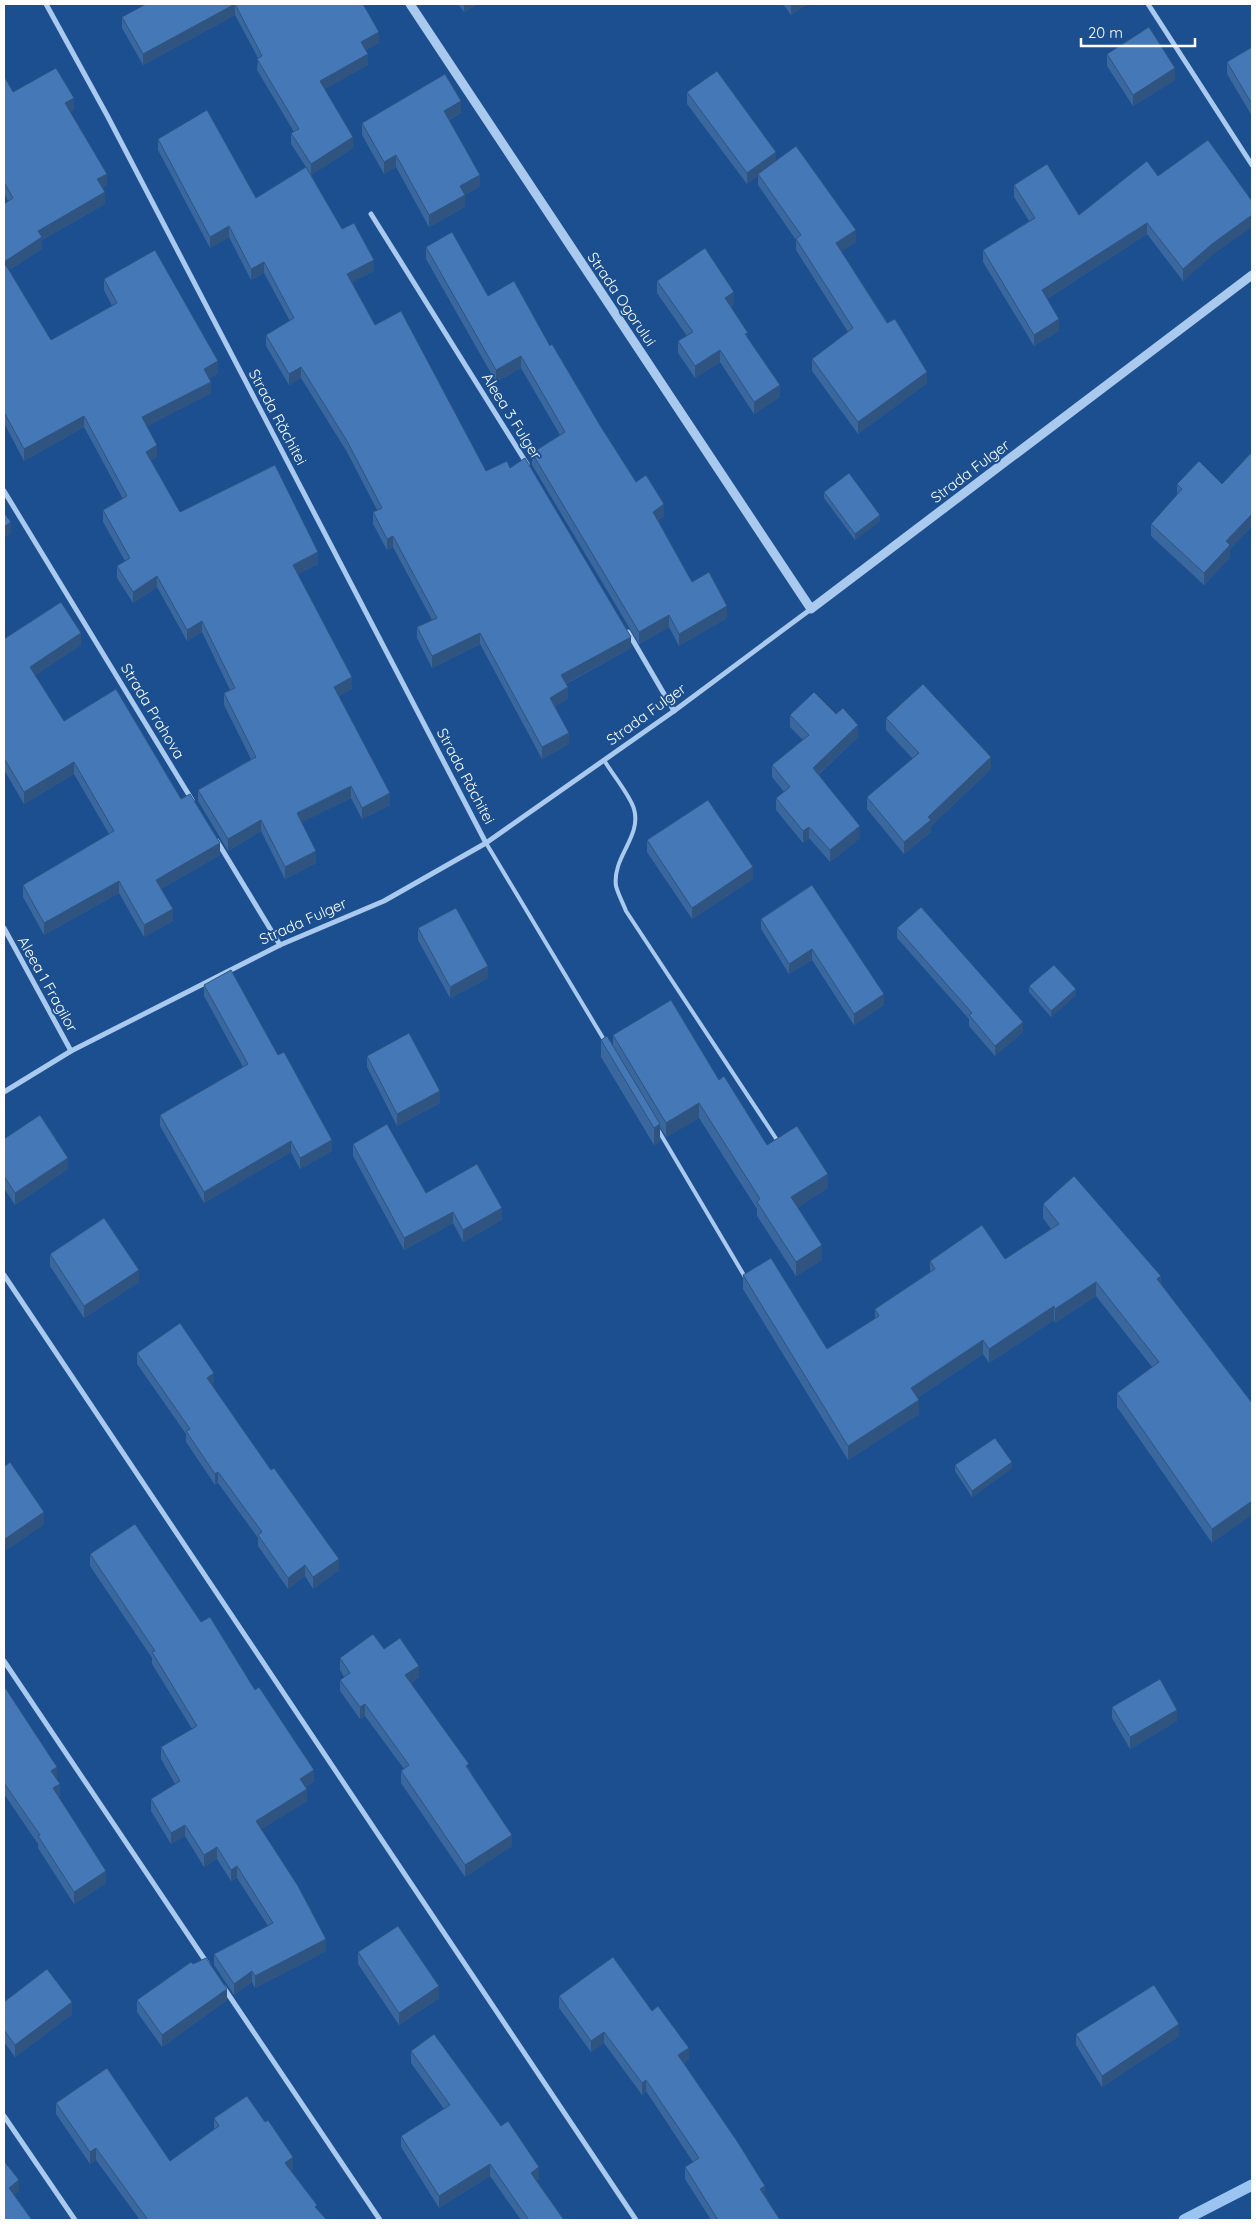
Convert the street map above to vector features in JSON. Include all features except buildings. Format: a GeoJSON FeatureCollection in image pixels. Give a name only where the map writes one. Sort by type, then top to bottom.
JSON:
{"type":"FeatureCollection","features":[{"type":"Feature","properties":{"kind":"street","name":"Strada Răchitei"},"geometry":{"type":"LineString","coordinates":[[46,4],[108,117],[486,843]]}},
{"type":"Feature","properties":{"kind":"street","name":"Strada Ogorului"},"geometry":{"type":"LineString","coordinates":[[410,4],[811,609]]}},
{"type":"Feature","properties":{"kind":"street"},"geometry":{"type":"LineString","coordinates":[[1148,4],[1252,165]]}},
{"type":"Feature","properties":{"kind":"street","name":"Aleea 3 Fulger"},"geometry":{"type":"LineString","coordinates":[[371,214],[530,470]]}},
{"type":"Feature","properties":{"kind":"street","name":"Strada Fulger"},"geometry":{"type":"LineString","coordinates":[[4,1092],[71,1051],[280,945],[384,901],[486,843],[674,711],[1252,275]]}},
{"type":"Feature","properties":{"kind":"street","name":"Strada Prahova"},"geometry":{"type":"LineString","coordinates":[[4,491],[198,810]]}},
{"type":"Feature","properties":{"kind":"street"},"geometry":{"type":"LineString","coordinates":[[623,624],[674,711]]}},
{"type":"Feature","properties":{"kind":"street"},"geometry":{"type":"LineString","coordinates":[[214,835],[280,945]]}},
{"type":"Feature","properties":{"kind":"street","name":"Aleea 1 Fragilor"},"geometry":{"type":"LineString","coordinates":[[4,928],[71,1051]]}},
{"type":"Feature","properties":{"kind":"street"},"geometry":{"type":"LineString","coordinates":[[4,1275],[636,2220]]}},
{"type":"Feature","properties":{"kind":"street"},"geometry":{"type":"LineString","coordinates":[[4,1661],[209,1966]]}},
{"type":"Feature","properties":{"kind":"street"},"geometry":{"type":"LineString","coordinates":[[220,1982],[380,2220]]}},
{"type":"Feature","properties":{"kind":"street"},"geometry":{"type":"LineString","coordinates":[[4,2116],[75,2220]]}},
{"type":"Feature","properties":{"kind":"lane"},"geometry":{"type":"LineString","coordinates":[[604,760],[634,808],[636,824],[619,860],[616,885],[626,911],[780,1145]]}},
{"type":"Feature","properties":{"kind":"lane"},"geometry":{"type":"LineString","coordinates":[[486,843],[611,1050]]}},
{"type":"Feature","properties":{"kind":"lane"},"geometry":{"type":"LineString","coordinates":[[654,1124],[748,1282]]}},
{"type":"Feature","properties":{"kind":"waterway"},"geometry":{"type":"LineString","coordinates":[[1184,2220],[1252,2185]]}}]}
